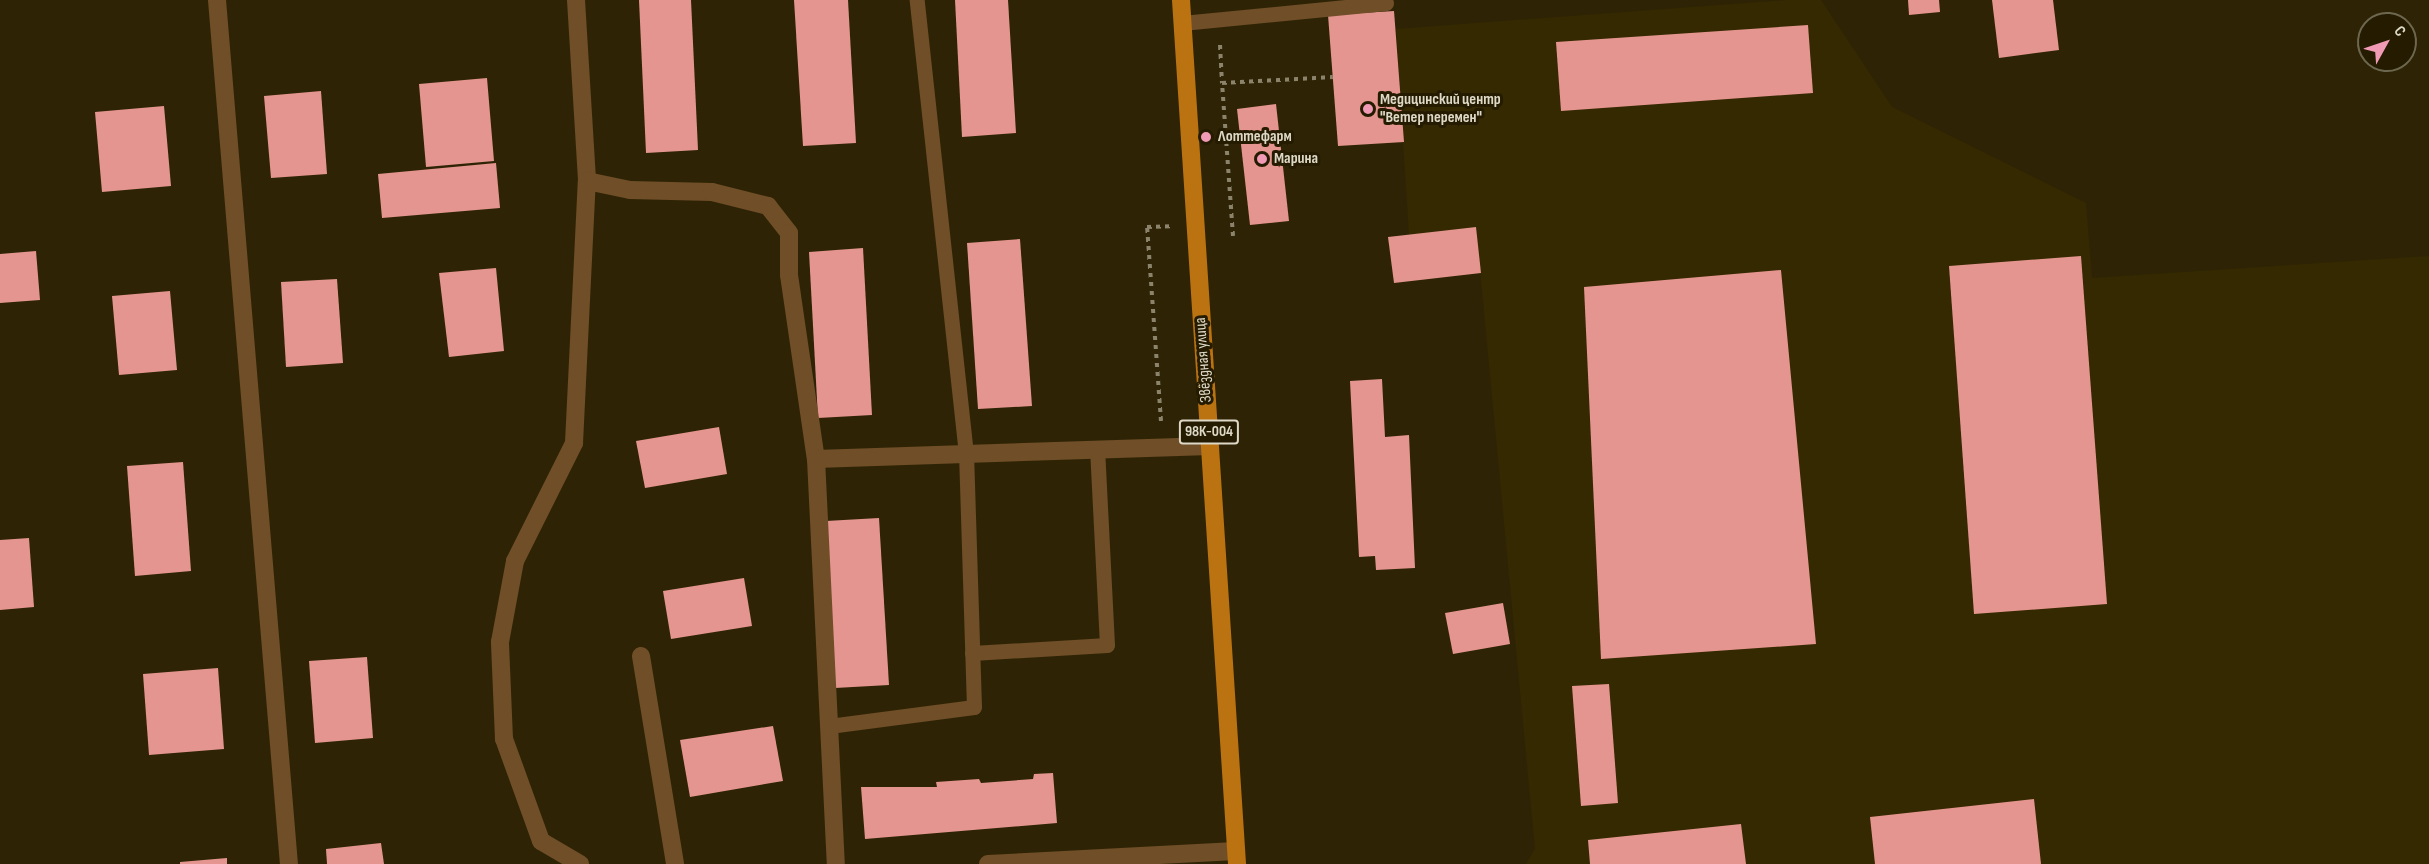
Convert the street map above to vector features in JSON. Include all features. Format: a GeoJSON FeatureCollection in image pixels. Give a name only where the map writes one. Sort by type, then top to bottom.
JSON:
{"type":"FeatureCollection","features":[{"type":"Feature","properties":{"kind":"main road","name":"Звёздная улица"},"geometry":{"type":"LineString","coordinates":[[1181,0],[1236,857]]}},
{"type":"Feature","properties":{"kind":"street"},"geometry":{"type":"LineString","coordinates":[[217,0],[289,864]]}},
{"type":"Feature","properties":{"kind":"street"},"geometry":{"type":"LineString","coordinates":[[576,0],[587,181],[574,443],[515,561],[500,642],[504,740],[541,842],[580,864]]}},
{"type":"Feature","properties":{"kind":"street"},"geometry":{"type":"LineString","coordinates":[[587,181],[630,190],[712,192],[768,206],[789,233],[789,275],[816,459],[836,864]]}},
{"type":"Feature","properties":{"kind":"street"},"geometry":{"type":"LineString","coordinates":[[816,459],[1210,446]]}},
{"type":"Feature","properties":{"kind":"street"},"geometry":{"type":"LineString","coordinates":[[641,656],[675,864]]}},
{"type":"Feature","properties":{"kind":"street"},"geometry":{"type":"LineString","coordinates":[[988,864],[1236,857]]}},
{"type":"Feature","properties":{"kind":"lane"},"geometry":{"type":"LineString","coordinates":[[829,726],[974,707],[966,454],[917,0]]}},
{"type":"Feature","properties":{"kind":"lane"},"geometry":{"type":"LineString","coordinates":[[1182,23],[1386,3]]}},
{"type":"Feature","properties":{"kind":"lane"},"geometry":{"type":"LineString","coordinates":[[972,653],[1107,645],[1097,450]]}},
{"type":"Feature","properties":{"kind":"path"},"geometry":{"type":"LineString","coordinates":[[1233,236],[1222,83],[1333,76]]}},
{"type":"Feature","properties":{"kind":"path"},"geometry":{"type":"LineString","coordinates":[[1163,448],[1147,227],[1231,221]]}},
{"type":"Feature","properties":{"kind":"shaded area"},"geometry":{"type":"Polygon","coordinates":[[[1787,0],[1821,0],[1892,107],[2086,203],[2092,278],[2429,256],[2429,864],[1526,864],[1535,849],[1476,227],[1409,235],[1396,29],[1787,0]]]}},
{"type":"Feature","properties":{"kind":"building"},"geometry":{"type":"Polygon","coordinates":[[[639,0],[691,0],[698,150],[646,153],[639,0]]]}},
{"type":"Feature","properties":{"kind":"building"},"geometry":{"type":"Polygon","coordinates":[[[794,0],[848,0],[856,143],[803,146],[794,0]]]}},
{"type":"Feature","properties":{"kind":"building"},"geometry":{"type":"Polygon","coordinates":[[[955,0],[1008,0],[1016,133],[962,137],[955,0]]]}},
{"type":"Feature","properties":{"kind":"building"},"geometry":{"type":"Polygon","coordinates":[[[1908,0],[1939,0],[1940,12],[1909,15],[1908,0]]]}},
{"type":"Feature","properties":{"kind":"building"},"geometry":{"type":"Polygon","coordinates":[[[1992,0],[2053,0],[2059,50],[1999,58],[1992,0]]]}},
{"type":"Feature","properties":{"kind":"building","name":"Медицинский центр \"Ветер перемен\""},"geometry":{"type":"Polygon","coordinates":[[[1394,11],[1404,142],[1338,146],[1328,15],[1394,11]]]}},
{"type":"Feature","properties":{"kind":"building"},"geometry":{"type":"Polygon","coordinates":[[[1808,25],[1813,93],[1561,111],[1556,42],[1808,25]]]}},
{"type":"Feature","properties":{"kind":"building"},"geometry":{"type":"Polygon","coordinates":[[[487,78],[494,161],[426,167],[419,84],[487,78]]]}},
{"type":"Feature","properties":{"kind":"building"},"geometry":{"type":"Polygon","coordinates":[[[321,91],[327,174],[271,178],[264,96],[321,91]]]}},
{"type":"Feature","properties":{"kind":"building","name":"Марина"},"geometry":{"type":"Polygon","coordinates":[[[1276,104],[1289,221],[1250,225],[1237,109],[1276,104]]]}},
{"type":"Feature","properties":{"kind":"building"},"geometry":{"type":"Polygon","coordinates":[[[164,106],[171,186],[102,192],[95,112],[164,106]]]}},
{"type":"Feature","properties":{"kind":"building"},"geometry":{"type":"Polygon","coordinates":[[[496,163],[500,208],[382,218],[378,174],[496,163]]]}},
{"type":"Feature","properties":{"kind":"building"},"geometry":{"type":"Polygon","coordinates":[[[1476,227],[1481,273],[1394,283],[1388,237],[1476,227]]]}},
{"type":"Feature","properties":{"kind":"building"},"geometry":{"type":"Polygon","coordinates":[[[1020,239],[1032,406],[978,409],[967,243],[1020,239]]]}},
{"type":"Feature","properties":{"kind":"building"},"geometry":{"type":"Polygon","coordinates":[[[863,248],[872,415],[818,418],[809,252],[863,248]]]}},
{"type":"Feature","properties":{"kind":"building"},"geometry":{"type":"Polygon","coordinates":[[[36,251],[40,300],[0,303],[0,254],[36,251]]]}},
{"type":"Feature","properties":{"kind":"building"},"geometry":{"type":"Polygon","coordinates":[[[2081,256],[2107,604],[1974,614],[1949,266],[2081,256]]]}},
{"type":"Feature","properties":{"kind":"building"},"geometry":{"type":"Polygon","coordinates":[[[496,268],[504,351],[449,357],[439,273],[496,268]]]}},
{"type":"Feature","properties":{"kind":"building"},"geometry":{"type":"Polygon","coordinates":[[[1781,270],[1816,644],[1601,659],[1584,287],[1781,270]]]}},
{"type":"Feature","properties":{"kind":"building"},"geometry":{"type":"Polygon","coordinates":[[[337,279],[343,363],[286,367],[281,282],[337,279]]]}},
{"type":"Feature","properties":{"kind":"building"},"geometry":{"type":"Polygon","coordinates":[[[170,291],[177,370],[119,375],[112,296],[170,291]]]}},
{"type":"Feature","properties":{"kind":"building"},"geometry":{"type":"Polygon","coordinates":[[[1382,379],[1385,437],[1409,435],[1415,568],[1376,570],[1375,556],[1359,557],[1350,381],[1382,379]]]}},
{"type":"Feature","properties":{"kind":"building"},"geometry":{"type":"Polygon","coordinates":[[[719,427],[727,474],[645,488],[636,441],[719,427]]]}},
{"type":"Feature","properties":{"kind":"building"},"geometry":{"type":"Polygon","coordinates":[[[183,462],[191,571],[135,576],[127,466],[183,462]]]}},
{"type":"Feature","properties":{"kind":"building"},"geometry":{"type":"Polygon","coordinates":[[[879,518],[889,685],[835,688],[826,521],[879,518]]]}},
{"type":"Feature","properties":{"kind":"building"},"geometry":{"type":"Polygon","coordinates":[[[29,538],[34,607],[0,610],[0,540],[29,538]]]}},
{"type":"Feature","properties":{"kind":"building"},"geometry":{"type":"Polygon","coordinates":[[[744,578],[752,626],[671,639],[663,591],[744,578]]]}},
{"type":"Feature","properties":{"kind":"building"},"geometry":{"type":"Polygon","coordinates":[[[1503,603],[1510,644],[1453,654],[1445,613],[1503,603]]]}},
{"type":"Feature","properties":{"kind":"building"},"geometry":{"type":"Polygon","coordinates":[[[367,657],[373,738],[315,743],[309,661],[367,657]]]}},
{"type":"Feature","properties":{"kind":"building"},"geometry":{"type":"Polygon","coordinates":[[[218,668],[224,749],[149,755],[143,674],[218,668]]]}},
{"type":"Feature","properties":{"kind":"building"},"geometry":{"type":"Polygon","coordinates":[[[1609,684],[1618,803],[1581,806],[1572,686],[1609,684]]]}},
{"type":"Feature","properties":{"kind":"building"},"geometry":{"type":"Polygon","coordinates":[[[773,726],[783,781],[690,797],[680,740],[773,726]]]}},
{"type":"Feature","properties":{"kind":"building"},"geometry":{"type":"Polygon","coordinates":[[[1053,773],[1057,823],[865,839],[861,787],[937,787],[936,782],[979,779],[981,783],[1033,779],[1034,774],[1053,773]]]}},
{"type":"Feature","properties":{"kind":"building"},"geometry":{"type":"Polygon","coordinates":[[[2034,799],[2041,864],[1875,864],[1870,817],[2034,799]]]}},
{"type":"Feature","properties":{"kind":"building"},"geometry":{"type":"Polygon","coordinates":[[[1741,824],[1746,864],[1590,864],[1588,840],[1741,824]]]}},
{"type":"Feature","properties":{"kind":"building"},"geometry":{"type":"Polygon","coordinates":[[[381,843],[384,864],[327,864],[326,849],[381,843]]]}},
{"type":"Feature","properties":{"kind":"building"},"geometry":{"type":"Polygon","coordinates":[[[227,858],[227,864],[180,864],[180,862],[227,858]]]}},
{"type":"Feature","properties":{"kind":"place","name":"Медицинский центр \"Ветер перемен\""},"geometry":{"type":"Point","coordinates":[1368,109]}},
{"type":"Feature","properties":{"kind":"place","name":"Лоттефарм"},"geometry":{"type":"Point","coordinates":[1206,137]}},
{"type":"Feature","properties":{"kind":"place","name":"Марина"},"geometry":{"type":"Point","coordinates":[1262,159]}}]}
